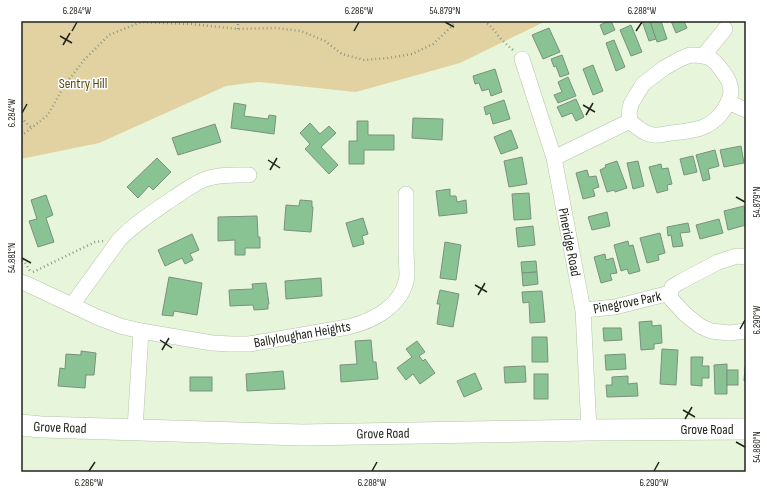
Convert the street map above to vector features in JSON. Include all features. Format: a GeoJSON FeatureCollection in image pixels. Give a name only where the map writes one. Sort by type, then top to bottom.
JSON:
{"type":"FeatureCollection","features":[{"type":"Feature","properties":{"kind":"street"},"geometry":{"type":"LineString","coordinates":[[704,55],[725,29]]}},
{"type":"Feature","properties":{"kind":"street"},"geometry":{"type":"LineString","coordinates":[[690,55],[704,55],[712,59],[728,78],[731,90],[728,102],[720,114],[712,122],[702,128],[653,136],[639,130],[630,121],[628,113],[631,104],[643,84],[664,68],[680,59],[690,55]]}},
{"type":"Feature","properties":{"kind":"street","name":"Pineridge Road"},"geometry":{"type":"LineString","coordinates":[[522,59],[554,158],[583,310],[589,430]]}},
{"type":"Feature","properties":{"kind":"street"},"geometry":{"type":"LineString","coordinates":[[728,102],[746,110]]}},
{"type":"Feature","properties":{"kind":"street"},"geometry":{"type":"LineString","coordinates":[[554,158],[630,121]]}},
{"type":"Feature","properties":{"kind":"street"},"geometry":{"type":"LineString","coordinates":[[72,305],[119,240],[128,231],[156,210],[199,182],[208,178],[222,175],[249,175]]}},
{"type":"Feature","properties":{"kind":"street","name":"Ballyloughan Heights"},"geometry":{"type":"LineString","coordinates":[[26,280],[72,305],[120,326],[212,343],[249,344],[348,327],[369,320],[384,311],[395,303],[402,293],[407,276],[406,194]]}},
{"type":"Feature","properties":{"kind":"street","name":"Pinegrove Park"},"geometry":{"type":"LineString","coordinates":[[746,257],[738,256],[718,262],[680,282],[672,287],[670,292],[672,300],[685,314],[700,326],[711,331],[729,333],[746,331]]}},
{"type":"Feature","properties":{"kind":"street","name":"Pinegrove Park"},"geometry":{"type":"LineString","coordinates":[[583,310],[615,307],[670,292]]}},
{"type":"Feature","properties":{"kind":"street"},"geometry":{"type":"LineString","coordinates":[[135,430],[141,331]]}},
{"type":"Feature","properties":{"kind":"street","name":"Grove Road"},"geometry":{"type":"LineString","coordinates":[[21,425],[41,427],[302,434],[746,429]]}},
{"type":"Feature","properties":{"kind":"path"},"geometry":{"type":"LineString","coordinates":[[238,21],[238,29]]}},
{"type":"Feature","properties":{"kind":"path"},"geometry":{"type":"LineString","coordinates":[[21,136],[48,115],[64,86],[84,60],[109,35],[141,22],[191,24],[238,29],[276,28],[301,31],[325,41],[342,54],[364,60],[412,54],[433,44],[451,27],[455,21]]}},
{"type":"Feature","properties":{"kind":"path"},"geometry":{"type":"LineString","coordinates":[[484,21],[522,59]]}},
{"type":"Feature","properties":{"kind":"path"},"geometry":{"type":"LineString","coordinates":[[21,118],[32,128]]}},
{"type":"Feature","properties":{"kind":"path"},"geometry":{"type":"LineString","coordinates":[[21,256],[26,280],[95,242],[119,240]]}},
{"type":"Feature","properties":{"kind":"green space","name":"Sentry Hill"},"geometry":{"type":"Polygon","coordinates":[[[21,21],[546,21],[460,63],[356,92],[259,82],[226,86],[99,143],[21,159],[21,21]]]}},
{"type":"Feature","properties":{"kind":"building"},"geometry":{"type":"Polygon","coordinates":[[[611,21],[615,30],[604,35],[600,25],[611,21]]]}},
{"type":"Feature","properties":{"kind":"building"},"geometry":{"type":"Polygon","coordinates":[[[642,21],[650,21],[656,39],[649,41],[642,21]]]}},
{"type":"Feature","properties":{"kind":"building"},"geometry":{"type":"Polygon","coordinates":[[[650,21],[661,21],[667,39],[657,42],[650,21]]]}},
{"type":"Feature","properties":{"kind":"building"},"geometry":{"type":"Polygon","coordinates":[[[671,21],[684,21],[687,28],[676,33],[671,21]]]}},
{"type":"Feature","properties":{"kind":"building"},"geometry":{"type":"Polygon","coordinates":[[[631,25],[642,52],[631,56],[620,30],[631,25]]]}},
{"type":"Feature","properties":{"kind":"building"},"geometry":{"type":"Polygon","coordinates":[[[549,28],[560,52],[543,59],[532,35],[549,28]]]}},
{"type":"Feature","properties":{"kind":"building"},"geometry":{"type":"Polygon","coordinates":[[[614,40],[625,67],[616,71],[606,43],[614,40]]]}},
{"type":"Feature","properties":{"kind":"building"},"geometry":{"type":"Polygon","coordinates":[[[562,55],[569,74],[560,77],[556,66],[554,67],[551,59],[562,55]]]}},
{"type":"Feature","properties":{"kind":"building"},"geometry":{"type":"Polygon","coordinates":[[[593,65],[603,91],[593,95],[583,69],[593,65]]]}},
{"type":"Feature","properties":{"kind":"building"},"geometry":{"type":"Polygon","coordinates":[[[495,69],[502,92],[491,96],[489,89],[482,91],[479,83],[475,84],[473,76],[495,69]]]}},
{"type":"Feature","properties":{"kind":"building"},"geometry":{"type":"Polygon","coordinates":[[[568,77],[576,96],[558,103],[554,95],[562,92],[558,82],[568,77]]]}},
{"type":"Feature","properties":{"kind":"building"},"geometry":{"type":"Polygon","coordinates":[[[576,99],[584,117],[576,121],[572,113],[562,117],[557,107],[576,99]]]}},
{"type":"Feature","properties":{"kind":"building"},"geometry":{"type":"Polygon","coordinates":[[[504,100],[510,119],[493,124],[490,113],[486,115],[484,107],[504,100]]]}},
{"type":"Feature","properties":{"kind":"building"},"geometry":{"type":"Polygon","coordinates":[[[234,103],[246,105],[244,116],[268,119],[269,115],[276,116],[274,134],[231,128],[234,103]]]}},
{"type":"Feature","properties":{"kind":"building"},"geometry":{"type":"Polygon","coordinates":[[[413,118],[443,119],[442,140],[412,138],[413,118]]]}},
{"type":"Feature","properties":{"kind":"building"},"geometry":{"type":"Polygon","coordinates":[[[357,121],[368,121],[368,135],[394,135],[394,150],[364,150],[364,164],[349,164],[349,141],[357,141],[357,121]]]}},
{"type":"Feature","properties":{"kind":"building"},"geometry":{"type":"Polygon","coordinates":[[[310,123],[320,134],[329,126],[336,133],[321,147],[338,165],[329,174],[305,149],[310,144],[300,133],[310,123]]]}},
{"type":"Feature","properties":{"kind":"building"},"geometry":{"type":"Polygon","coordinates":[[[215,124],[221,142],[178,155],[172,138],[215,124]]]}},
{"type":"Feature","properties":{"kind":"building"},"geometry":{"type":"Polygon","coordinates":[[[511,130],[518,148],[501,154],[494,137],[511,130]]]}},
{"type":"Feature","properties":{"kind":"building"},"geometry":{"type":"Polygon","coordinates":[[[741,146],[744,163],[724,167],[720,150],[741,146]]]}},
{"type":"Feature","properties":{"kind":"building"},"geometry":{"type":"Polygon","coordinates":[[[715,150],[719,166],[708,169],[710,179],[703,181],[696,155],[715,150]]]}},
{"type":"Feature","properties":{"kind":"building"},"geometry":{"type":"Polygon","coordinates":[[[693,156],[697,172],[684,175],[680,159],[693,156]]]}},
{"type":"Feature","properties":{"kind":"building"},"geometry":{"type":"Polygon","coordinates":[[[522,157],[527,184],[509,187],[504,161],[522,157]]]}},
{"type":"Feature","properties":{"kind":"building"},"geometry":{"type":"Polygon","coordinates":[[[157,158],[171,172],[153,190],[149,186],[138,198],[127,187],[157,158]]]}},
{"type":"Feature","properties":{"kind":"building"},"geometry":{"type":"Polygon","coordinates":[[[617,161],[627,188],[615,192],[614,190],[607,192],[600,170],[606,167],[605,165],[617,161]]]}},
{"type":"Feature","properties":{"kind":"building"},"geometry":{"type":"Polygon","coordinates":[[[638,161],[644,186],[633,189],[627,163],[638,161]]]}},
{"type":"Feature","properties":{"kind":"building"},"geometry":{"type":"Polygon","coordinates":[[[661,164],[662,169],[668,168],[672,184],[667,185],[668,190],[657,193],[649,167],[661,164]]]}},
{"type":"Feature","properties":{"kind":"building"},"geometry":{"type":"Polygon","coordinates":[[[587,170],[589,177],[596,176],[599,187],[593,189],[595,196],[583,199],[576,173],[587,170]]]}},
{"type":"Feature","properties":{"kind":"building"},"geometry":{"type":"Polygon","coordinates":[[[450,189],[450,196],[456,196],[457,202],[466,200],[467,213],[439,216],[436,191],[450,189]]]}},
{"type":"Feature","properties":{"kind":"building"},"geometry":{"type":"Polygon","coordinates":[[[529,193],[531,219],[514,220],[512,194],[529,193]]]}},
{"type":"Feature","properties":{"kind":"building"},"geometry":{"type":"Polygon","coordinates":[[[46,195],[53,215],[46,218],[54,242],[38,247],[29,221],[37,219],[31,200],[46,195]]]}},
{"type":"Feature","properties":{"kind":"building"},"geometry":{"type":"Polygon","coordinates":[[[300,200],[312,201],[311,232],[284,230],[286,205],[299,206],[300,200]]]}},
{"type":"Feature","properties":{"kind":"building"},"geometry":{"type":"Polygon","coordinates":[[[744,206],[746,213],[746,225],[728,230],[724,211],[744,206]]]}},
{"type":"Feature","properties":{"kind":"building"},"geometry":{"type":"Polygon","coordinates":[[[607,212],[610,226],[592,230],[588,217],[607,212]]]}},
{"type":"Feature","properties":{"kind":"building"},"geometry":{"type":"Polygon","coordinates":[[[257,216],[260,248],[245,248],[245,255],[235,255],[235,240],[218,241],[218,217],[257,216]]]}},
{"type":"Feature","properties":{"kind":"building"},"geometry":{"type":"Polygon","coordinates":[[[363,218],[368,234],[362,236],[364,244],[353,247],[346,223],[363,218]]]}},
{"type":"Feature","properties":{"kind":"building"},"geometry":{"type":"Polygon","coordinates":[[[719,219],[723,233],[700,239],[696,225],[719,219]]]}},
{"type":"Feature","properties":{"kind":"building"},"geometry":{"type":"Polygon","coordinates":[[[688,223],[690,232],[680,233],[683,246],[673,247],[671,235],[668,236],[667,227],[688,223]]]}},
{"type":"Feature","properties":{"kind":"building"},"geometry":{"type":"Polygon","coordinates":[[[533,226],[535,245],[518,247],[516,228],[533,226]]]}},
{"type":"Feature","properties":{"kind":"building"},"geometry":{"type":"Polygon","coordinates":[[[660,233],[665,253],[658,255],[659,260],[647,263],[640,238],[660,233]]]}},
{"type":"Feature","properties":{"kind":"building"},"geometry":{"type":"Polygon","coordinates":[[[192,234],[199,250],[190,254],[193,260],[185,264],[182,258],[165,266],[158,250],[192,234]]]}},
{"type":"Feature","properties":{"kind":"building"},"geometry":{"type":"Polygon","coordinates":[[[628,241],[629,246],[633,245],[640,271],[629,274],[627,269],[621,271],[614,245],[628,241]]]}},
{"type":"Feature","properties":{"kind":"building"},"geometry":{"type":"Polygon","coordinates":[[[445,242],[461,245],[456,280],[440,278],[445,242]]]}},
{"type":"Feature","properties":{"kind":"building"},"geometry":{"type":"Polygon","coordinates":[[[605,254],[606,260],[613,258],[617,273],[610,274],[612,280],[601,283],[594,257],[605,254]]]}},
{"type":"Feature","properties":{"kind":"building"},"geometry":{"type":"Polygon","coordinates":[[[536,261],[537,272],[522,273],[521,262],[536,261]]]}},
{"type":"Feature","properties":{"kind":"building"},"geometry":{"type":"Polygon","coordinates":[[[537,272],[538,284],[523,286],[522,273],[537,272]]]}},
{"type":"Feature","properties":{"kind":"building"},"geometry":{"type":"Polygon","coordinates":[[[169,277],[202,283],[197,315],[174,311],[173,316],[162,315],[169,277]]]}},
{"type":"Feature","properties":{"kind":"building"},"geometry":{"type":"Polygon","coordinates":[[[321,278],[322,296],[286,299],[285,281],[321,278]]]}},
{"type":"Feature","properties":{"kind":"building"},"geometry":{"type":"Polygon","coordinates":[[[266,283],[269,304],[268,309],[254,310],[253,305],[230,306],[229,290],[253,289],[252,284],[266,283]]]}},
{"type":"Feature","properties":{"kind":"building"},"geometry":{"type":"Polygon","coordinates":[[[440,290],[459,294],[453,327],[437,324],[440,304],[437,304],[440,290]]]}},
{"type":"Feature","properties":{"kind":"building"},"geometry":{"type":"Polygon","coordinates":[[[542,291],[545,322],[530,323],[529,302],[523,303],[522,292],[542,291]]]}},
{"type":"Feature","properties":{"kind":"building"},"geometry":{"type":"Polygon","coordinates":[[[652,321],[652,326],[661,325],[662,343],[654,344],[654,349],[641,350],[639,322],[652,321]]]}},
{"type":"Feature","properties":{"kind":"building"},"geometry":{"type":"Polygon","coordinates":[[[603,328],[621,328],[622,340],[604,341],[603,328]]]}},
{"type":"Feature","properties":{"kind":"building"},"geometry":{"type":"Polygon","coordinates":[[[532,337],[547,337],[548,362],[532,362],[532,337]]]}},
{"type":"Feature","properties":{"kind":"building"},"geometry":{"type":"Polygon","coordinates":[[[371,340],[373,362],[376,362],[378,379],[341,382],[340,365],[357,364],[355,341],[371,340]]]}},
{"type":"Feature","properties":{"kind":"building"},"geometry":{"type":"Polygon","coordinates":[[[417,341],[425,352],[419,356],[423,361],[425,359],[435,373],[420,384],[413,374],[406,380],[397,368],[412,357],[406,349],[417,341]]]}},
{"type":"Feature","properties":{"kind":"building"},"geometry":{"type":"Polygon","coordinates":[[[662,349],[678,350],[676,385],[660,384],[662,349]]]}},
{"type":"Feature","properties":{"kind":"building"},"geometry":{"type":"Polygon","coordinates":[[[81,351],[96,353],[94,375],[86,375],[85,388],[58,386],[60,368],[65,369],[66,354],[81,355],[81,351]]]}},
{"type":"Feature","properties":{"kind":"building"},"geometry":{"type":"Polygon","coordinates":[[[625,354],[626,369],[606,370],[605,355],[625,354]]]}},
{"type":"Feature","properties":{"kind":"building"},"geometry":{"type":"Polygon","coordinates":[[[691,357],[703,357],[702,366],[709,366],[709,378],[702,378],[702,386],[691,385],[691,357]]]}},
{"type":"Feature","properties":{"kind":"building"},"geometry":{"type":"Polygon","coordinates":[[[727,364],[727,394],[715,394],[714,365],[727,364]]]}},
{"type":"Feature","properties":{"kind":"building"},"geometry":{"type":"Polygon","coordinates":[[[525,366],[526,382],[505,383],[504,367],[525,366]]]}},
{"type":"Feature","properties":{"kind":"building"},"geometry":{"type":"Polygon","coordinates":[[[745,367],[746,381],[744,381],[745,367]]]}},
{"type":"Feature","properties":{"kind":"building"},"geometry":{"type":"Polygon","coordinates":[[[727,370],[738,370],[738,385],[727,385],[727,370]]]}},
{"type":"Feature","properties":{"kind":"building"},"geometry":{"type":"Polygon","coordinates":[[[283,371],[285,389],[247,391],[246,374],[283,371]]]}},
{"type":"Feature","properties":{"kind":"building"},"geometry":{"type":"Polygon","coordinates":[[[475,373],[482,389],[464,397],[457,381],[475,373]]]}},
{"type":"Feature","properties":{"kind":"building"},"geometry":{"type":"Polygon","coordinates":[[[534,374],[548,374],[548,399],[534,399],[534,374]]]}},
{"type":"Feature","properties":{"kind":"building"},"geometry":{"type":"Polygon","coordinates":[[[628,376],[628,384],[637,383],[638,396],[607,397],[606,385],[612,385],[612,377],[628,376]]]}},
{"type":"Feature","properties":{"kind":"building"},"geometry":{"type":"Polygon","coordinates":[[[190,377],[212,377],[212,391],[190,391],[190,377]]]}}]}
